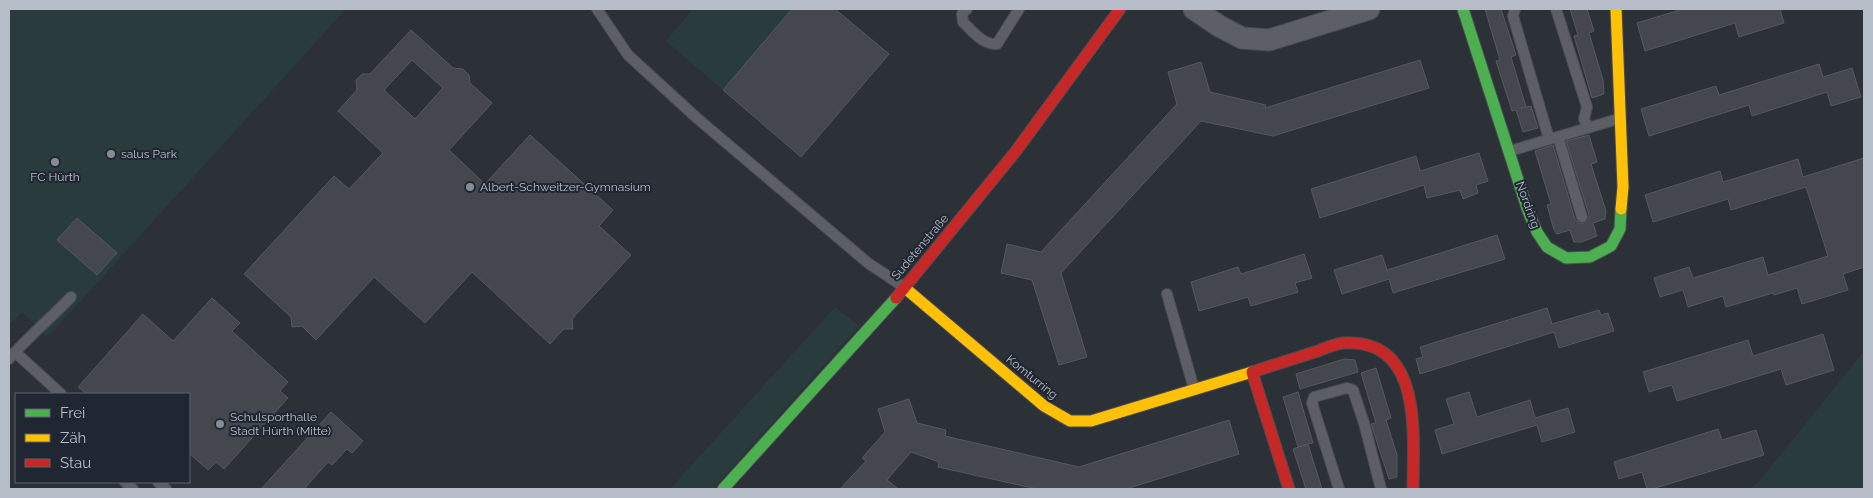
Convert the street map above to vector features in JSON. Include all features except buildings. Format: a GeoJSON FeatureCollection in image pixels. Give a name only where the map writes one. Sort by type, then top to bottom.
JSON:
{"type":"FeatureCollection","features":[{"type":"Feature","properties":{"kind":"street","name":"Sudetenstraße"},"geometry":{"type":"LineString","coordinates":[[723,489],[904,288],[967,212],[1074,74],[1120,9]]}},
{"type":"Feature","properties":{"kind":"street"},"geometry":{"type":"LineString","coordinates":[[1194,9],[1219,26],[1242,38],[1269,40],[1369,9]]}},
{"type":"Feature","properties":{"kind":"street","name":"Nordring"},"geometry":{"type":"LineString","coordinates":[[1463,9],[1528,211],[1537,232],[1547,247],[1566,258],[1590,257],[1611,246],[1620,229],[1624,187],[1616,9]]}},
{"type":"Feature","properties":{"kind":"street","name":"Komturring"},"geometry":{"type":"LineString","coordinates":[[904,288],[1044,406],[1070,421],[1091,421],[1342,343],[1377,348],[1390,356],[1407,385],[1412,421],[1413,489]]}},
{"type":"Feature","properties":{"kind":"street"},"geometry":{"type":"LineString","coordinates":[[1252,372],[1290,489]]}},
{"type":"Feature","properties":{"kind":"lane"},"geometry":{"type":"LineString","coordinates":[[597,9],[628,55],[698,119],[868,263],[904,288]]}},
{"type":"Feature","properties":{"kind":"lane"},"geometry":{"type":"LineString","coordinates":[[967,9],[962,14],[963,22],[986,42],[997,44],[1019,9]]}},
{"type":"Feature","properties":{"kind":"lane"},"geometry":{"type":"LineString","coordinates":[[1515,9],[1514,16],[1582,217]]}},
{"type":"Feature","properties":{"kind":"lane"},"geometry":{"type":"LineString","coordinates":[[1556,9],[1587,107],[1584,119],[1588,128]]}},
{"type":"Feature","properties":{"kind":"lane"},"geometry":{"type":"LineString","coordinates":[[1509,152],[1620,118]]}},
{"type":"Feature","properties":{"kind":"lane"},"geometry":{"type":"LineString","coordinates":[[1167,294],[1194,390]]}},
{"type":"Feature","properties":{"kind":"lane"},"geometry":{"type":"LineString","coordinates":[[60,393],[12,355],[70,297]]}},
{"type":"Feature","properties":{"kind":"lane"},"geometry":{"type":"LineString","coordinates":[[1339,489],[1312,403],[1314,397],[1347,388],[1352,390],[1361,414],[1381,489]]}},
{"type":"Feature","properties":{"kind":"shaded area","name":"salus Park"},"geometry":{"type":"Polygon","coordinates":[[[9,9],[346,9],[48,337],[22,312],[9,325],[9,9]]]}},
{"type":"Feature","properties":{"kind":"shaded area"},"geometry":{"type":"Polygon","coordinates":[[[693,9],[792,9],[723,90],[666,41],[693,9]]]}},
{"type":"Feature","properties":{"kind":"shaded area"},"geometry":{"type":"Polygon","coordinates":[[[835,307],[859,326],[713,489],[670,489],[835,307]]]}},
{"type":"Feature","properties":{"kind":"shaded area"},"geometry":{"type":"Polygon","coordinates":[[[1864,351],[1864,489],[1749,489],[1757,484],[1864,351]]]}},
{"type":"Feature","properties":{"kind":"traffic: fast"},"geometry":{"type":"LineString","coordinates":[[1463,9],[1528,211],[1537,232],[1547,247],[1566,258],[1590,257],[1611,246],[1620,229],[1621,209]]}},
{"type":"Feature","properties":{"kind":"traffic: fast"},"geometry":{"type":"LineString","coordinates":[[723,489],[896,298]]}},
{"type":"Feature","properties":{"kind":"traffic: slow"},"geometry":{"type":"LineString","coordinates":[[1616,9],[1623,187],[1621,209]]}},
{"type":"Feature","properties":{"kind":"traffic: slow"},"geometry":{"type":"LineString","coordinates":[[905,288],[1044,406],[1070,421],[1091,421],[1252,372]]}},
{"type":"Feature","properties":{"kind":"traffic: jam"},"geometry":{"type":"LineString","coordinates":[[896,298],[1016,151],[1120,9]]}},
{"type":"Feature","properties":{"kind":"traffic: jam"},"geometry":{"type":"LineString","coordinates":[[1289,489],[1252,372],[1343,343],[1369,346],[1388,356],[1401,373],[1408,394],[1412,418],[1413,489]]}},
{"type":"Feature","properties":{"kind":"place","name":"salus Park"},"geometry":{"type":"Point","coordinates":[111,154]}},
{"type":"Feature","properties":{"kind":"place","name":"FC Hürth"},"geometry":{"type":"Point","coordinates":[55,162]}},
{"type":"Feature","properties":{"kind":"place","name":"Albert-Schweitzer-Gymnasium"},"geometry":{"type":"Point","coordinates":[470,187]}},
{"type":"Feature","properties":{"kind":"place","name":"Schulsporthalle Stadt Hürth (Mitte)"},"geometry":{"type":"Point","coordinates":[220,424]}}]}
